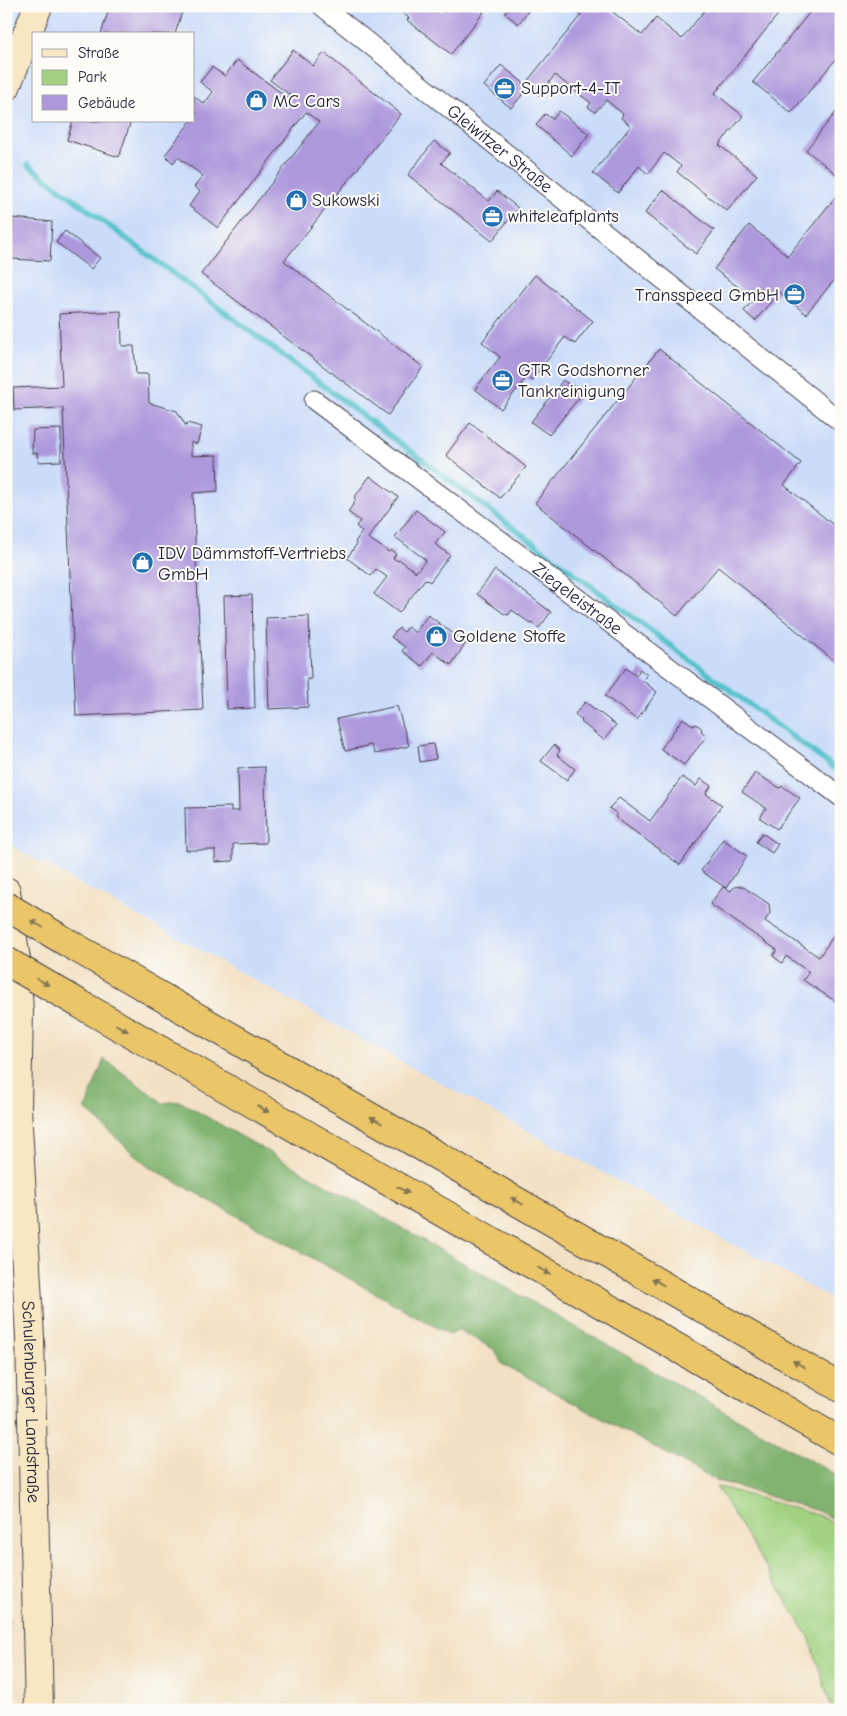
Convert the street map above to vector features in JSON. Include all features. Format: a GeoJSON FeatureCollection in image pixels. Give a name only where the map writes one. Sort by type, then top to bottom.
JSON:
{"type":"FeatureCollection","features":[{"type":"Feature","properties":{"kind":"highway"},"geometry":{"type":"LineString","coordinates":[[7,905],[68,943],[841,1388]]}},
{"type":"Feature","properties":{"kind":"highway"},"geometry":{"type":"LineString","coordinates":[[6,961],[841,1442]]}},
{"type":"Feature","properties":{"kind":"main road"},"geometry":{"type":"LineString","coordinates":[[6,87],[38,6]]}},
{"type":"Feature","properties":{"kind":"main road","name":"Schulenburger Landstraße"},"geometry":{"type":"LineString","coordinates":[[7,905],[16,960],[19,1011],[17,1108],[30,1336],[38,1710]]}},
{"type":"Feature","properties":{"kind":"street","name":"Gleiwitzer Straße"},"geometry":{"type":"LineString","coordinates":[[322,6],[841,422]]}},
{"type":"Feature","properties":{"kind":"street","name":"Ziegeleistraße"},"geometry":{"type":"LineString","coordinates":[[314,400],[841,797]]}},
{"type":"Feature","properties":{"kind":"shaded area"},"geometry":{"type":"Polygon","coordinates":[[[6,6],[841,6],[841,1304],[6,842],[6,6]]]}},
{"type":"Feature","properties":{"kind":"green space"},"geometry":{"type":"Polygon","coordinates":[[[104,1059],[163,1103],[179,1101],[841,1478],[841,1523],[818,1511],[715,1480],[502,1364],[495,1350],[459,1330],[450,1335],[146,1165],[85,1109],[104,1059]]]}},
{"type":"Feature","properties":{"kind":"green space"},"geometry":{"type":"Polygon","coordinates":[[[716,1486],[818,1515],[841,1528],[841,1710],[832,1710],[809,1637],[716,1486]]]}},
{"type":"Feature","properties":{"kind":"green space"},"geometry":{"type":"Polygon","coordinates":[[[6,1535],[12,1710],[6,1710],[6,1535]]]}},
{"type":"Feature","properties":{"kind":"building"},"geometry":{"type":"Polygon","coordinates":[[[110,6],[184,6],[176,32],[102,32],[110,6]]]}},
{"type":"Feature","properties":{"kind":"building"},"geometry":{"type":"Polygon","coordinates":[[[405,6],[435,6],[443,12],[447,6],[476,6],[484,12],[451,54],[407,20],[409,18],[401,12],[405,6]]]}},
{"type":"Feature","properties":{"kind":"building"},"geometry":{"type":"Polygon","coordinates":[[[510,6],[532,6],[518,24],[505,13],[510,6]]]}},
{"type":"Feature","properties":{"kind":"building"},"geometry":{"type":"Polygon","coordinates":[[[570,6],[605,6],[642,35],[656,18],[682,39],[708,6],[785,6],[715,93],[743,116],[719,145],[757,175],[727,211],[677,172],[681,166],[664,153],[648,174],[639,166],[618,193],[593,173],[631,126],[621,118],[623,114],[606,100],[595,112],[588,107],[591,103],[555,75],[539,95],[529,87],[511,108],[484,86],[501,65],[525,84],[581,15],[570,6]]]}},
{"type":"Feature","properties":{"kind":"building"},"geometry":{"type":"Polygon","coordinates":[[[815,6],[841,6],[841,53],[791,113],[753,82],[815,6]]]}},
{"type":"Feature","properties":{"kind":"building"},"geometry":{"type":"Polygon","coordinates":[[[293,50],[313,66],[324,53],[401,114],[284,261],[423,367],[388,415],[201,274],[319,122],[306,112],[218,228],[189,206],[200,191],[194,187],[203,176],[178,157],[173,163],[165,155],[190,122],[195,122],[197,113],[195,111],[195,97],[204,104],[213,92],[200,82],[212,67],[225,76],[237,60],[288,98],[290,95],[270,80],[293,50]]]}},
{"type":"Feature","properties":{"kind":"building"},"geometry":{"type":"Polygon","coordinates":[[[841,106],[841,178],[806,150],[841,106]]]}},
{"type":"Feature","properties":{"kind":"building"},"geometry":{"type":"Polygon","coordinates":[[[559,111],[589,134],[572,156],[536,125],[545,114],[553,119],[559,111]]]}},
{"type":"Feature","properties":{"kind":"building"},"geometry":{"type":"Polygon","coordinates":[[[73,122],[131,122],[119,157],[67,140],[73,122]]]}},
{"type":"Feature","properties":{"kind":"building"},"geometry":{"type":"Polygon","coordinates":[[[434,141],[450,153],[441,163],[489,201],[497,191],[518,208],[492,241],[408,175],[434,141]]]}},
{"type":"Feature","properties":{"kind":"building"},"geometry":{"type":"Polygon","coordinates":[[[663,190],[714,230],[696,254],[645,213],[663,190]]]}},
{"type":"Feature","properties":{"kind":"building"},"geometry":{"type":"Polygon","coordinates":[[[841,190],[841,272],[806,314],[779,292],[755,321],[744,311],[754,299],[714,269],[749,225],[788,256],[841,190]]]}},
{"type":"Feature","properties":{"kind":"building"},"geometry":{"type":"Polygon","coordinates":[[[13,218],[52,222],[50,261],[10,259],[13,218]]]}},
{"type":"Feature","properties":{"kind":"building"},"geometry":{"type":"Polygon","coordinates":[[[65,231],[100,258],[91,269],[56,242],[65,231]]]}},
{"type":"Feature","properties":{"kind":"building"},"geometry":{"type":"Polygon","coordinates":[[[535,275],[593,321],[575,344],[565,337],[531,381],[527,377],[501,409],[475,389],[500,357],[482,342],[535,275]]]}},
{"type":"Feature","properties":{"kind":"building"},"geometry":{"type":"Polygon","coordinates":[[[121,311],[122,346],[134,346],[136,374],[148,374],[149,403],[177,411],[186,426],[187,423],[202,427],[197,444],[191,442],[191,456],[217,455],[218,491],[193,493],[203,710],[76,716],[63,408],[14,410],[13,388],[62,386],[59,314],[121,311]]]}},
{"type":"Feature","properties":{"kind":"building"},"geometry":{"type":"Polygon","coordinates":[[[659,349],[801,463],[784,485],[841,531],[841,660],[838,664],[718,567],[677,616],[535,503],[659,349]]]}},
{"type":"Feature","properties":{"kind":"building"},"geometry":{"type":"Polygon","coordinates":[[[563,380],[582,394],[549,435],[531,422],[563,380]]]}},
{"type":"Feature","properties":{"kind":"building"},"geometry":{"type":"Polygon","coordinates":[[[470,423],[526,467],[500,498],[446,455],[470,423]]]}},
{"type":"Feature","properties":{"kind":"building"},"geometry":{"type":"Polygon","coordinates":[[[61,429],[61,461],[38,462],[37,453],[32,453],[33,430],[61,429]]]}},
{"type":"Feature","properties":{"kind":"building"},"geometry":{"type":"Polygon","coordinates":[[[370,476],[398,497],[368,538],[389,552],[391,550],[396,554],[393,558],[398,561],[400,560],[416,572],[426,560],[395,537],[416,510],[445,532],[435,544],[450,555],[430,582],[425,579],[399,613],[374,594],[387,577],[376,569],[371,576],[347,558],[357,544],[355,542],[362,532],[356,526],[360,521],[348,512],[356,500],[354,498],[370,476]]]}},
{"type":"Feature","properties":{"kind":"building"},"geometry":{"type":"Polygon","coordinates":[[[495,570],[551,612],[539,628],[512,610],[508,615],[503,613],[477,594],[495,570]]]}},
{"type":"Feature","properties":{"kind":"building"},"geometry":{"type":"Polygon","coordinates":[[[252,595],[255,708],[227,709],[224,596],[252,595]]]}},
{"type":"Feature","properties":{"kind":"building"},"geometry":{"type":"Polygon","coordinates":[[[428,615],[466,643],[451,665],[433,652],[422,666],[402,651],[405,647],[391,637],[399,628],[404,632],[408,627],[415,633],[428,615]]]}},
{"type":"Feature","properties":{"kind":"building"},"geometry":{"type":"Polygon","coordinates":[[[309,616],[311,679],[307,679],[308,707],[269,709],[266,618],[309,616]]]}},
{"type":"Feature","properties":{"kind":"building"},"geometry":{"type":"Polygon","coordinates":[[[626,668],[636,676],[640,669],[647,675],[642,680],[657,692],[637,720],[605,696],[626,668]]]}},
{"type":"Feature","properties":{"kind":"building"},"geometry":{"type":"Polygon","coordinates":[[[585,702],[616,725],[604,740],[581,722],[582,720],[575,714],[585,702]]]}},
{"type":"Feature","properties":{"kind":"building"},"geometry":{"type":"Polygon","coordinates":[[[397,706],[409,746],[375,754],[371,745],[345,751],[337,719],[397,706]]]}},
{"type":"Feature","properties":{"kind":"building"},"geometry":{"type":"Polygon","coordinates":[[[683,718],[694,726],[695,724],[699,726],[702,729],[701,731],[707,736],[684,765],[661,749],[683,718]]]}},
{"type":"Feature","properties":{"kind":"building"},"geometry":{"type":"Polygon","coordinates":[[[433,744],[436,759],[420,762],[418,746],[433,744]]]}},
{"type":"Feature","properties":{"kind":"building"},"geometry":{"type":"Polygon","coordinates":[[[554,745],[560,750],[557,755],[575,769],[567,780],[541,761],[554,745]]]}},
{"type":"Feature","properties":{"kind":"building"},"geometry":{"type":"Polygon","coordinates":[[[265,767],[266,843],[233,844],[233,861],[215,862],[215,850],[186,850],[185,808],[231,807],[231,811],[239,811],[238,768],[265,767]]]}},
{"type":"Feature","properties":{"kind":"building"},"geometry":{"type":"Polygon","coordinates":[[[755,773],[780,788],[782,786],[800,798],[777,829],[760,818],[766,808],[742,792],[755,773]]]}},
{"type":"Feature","properties":{"kind":"building"},"geometry":{"type":"Polygon","coordinates":[[[682,777],[696,786],[701,779],[711,786],[706,794],[722,805],[680,865],[615,817],[617,814],[609,808],[619,798],[650,821],[682,777]]]}},
{"type":"Feature","properties":{"kind":"building"},"geometry":{"type":"Polygon","coordinates":[[[762,833],[778,844],[772,853],[756,842],[762,833]]]}},
{"type":"Feature","properties":{"kind":"building"},"geometry":{"type":"Polygon","coordinates":[[[723,839],[747,856],[726,888],[701,871],[723,839]]]}},
{"type":"Feature","properties":{"kind":"building"},"geometry":{"type":"Polygon","coordinates":[[[742,886],[769,904],[770,913],[765,921],[819,957],[841,925],[841,1005],[803,980],[809,972],[786,956],[782,963],[773,956],[777,950],[710,904],[723,887],[731,891],[734,887],[742,886]]]}},
{"type":"Feature","properties":{"kind":"waterway"},"geometry":{"type":"LineString","coordinates":[[28,165],[841,773]]}},
{"type":"Feature","properties":{"kind":"place","name":"Support-4-IT"},"geometry":{"type":"Point","coordinates":[505,88]}},
{"type":"Feature","properties":{"kind":"place","name":"MC Cars"},"geometry":{"type":"Point","coordinates":[257,101]}},
{"type":"Feature","properties":{"kind":"place","name":"Sukowski"},"geometry":{"type":"Point","coordinates":[296,200]}},
{"type":"Feature","properties":{"kind":"place","name":"whiteleafplants"},"geometry":{"type":"Point","coordinates":[492,216]}},
{"type":"Feature","properties":{"kind":"place","name":"Transspeed GmbH"},"geometry":{"type":"Point","coordinates":[795,295]}},
{"type":"Feature","properties":{"kind":"place","name":"GTR Godshorner Tankreinigung"},"geometry":{"type":"Point","coordinates":[502,380]}},
{"type":"Feature","properties":{"kind":"place","name":"IDV Dämmstoff-Vertriebs GmbH"},"geometry":{"type":"Point","coordinates":[142,563]}},
{"type":"Feature","properties":{"kind":"place","name":"Goldene Stoffe"},"geometry":{"type":"Point","coordinates":[437,636]}}]}
